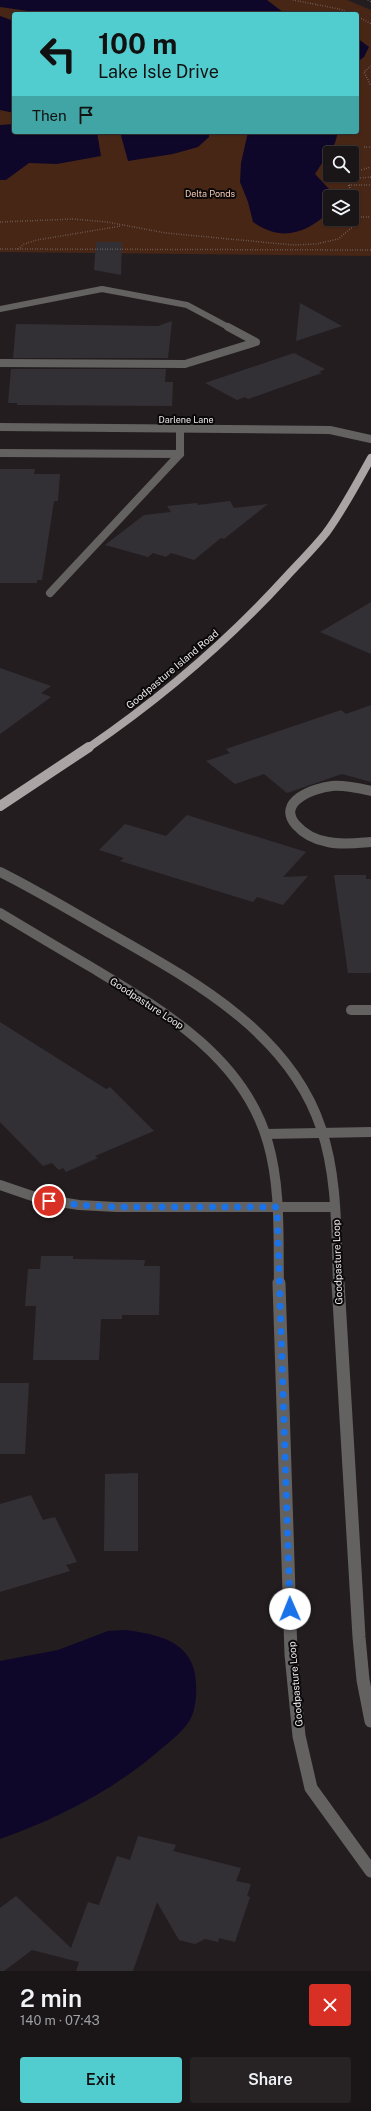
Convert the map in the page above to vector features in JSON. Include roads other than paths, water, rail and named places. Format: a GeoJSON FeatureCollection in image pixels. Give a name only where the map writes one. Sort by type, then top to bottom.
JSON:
{"type":"FeatureCollection","features":[{"type":"Feature","properties":{"kind":"main road","name":"Goodpasture Island Road"},"geometry":{"type":"LineString","coordinates":[[0,806],[123,724],[167,691],[219,646],[268,597],[325,534],[345,504],[371,458]]}},
{"type":"Feature","properties":{"kind":"street"},"geometry":{"type":"LineString","coordinates":[[0,309],[102,289],[187,305],[256,342],[185,364],[0,362]]}},
{"type":"Feature","properties":{"kind":"street","name":"Darlene Lane"},"geometry":{"type":"LineString","coordinates":[[0,427],[330,430],[371,439]]}},
{"type":"Feature","properties":{"kind":"street"},"geometry":{"type":"LineString","coordinates":[[50,593],[180,454],[180,429]]}},
{"type":"Feature","properties":{"kind":"street"},"geometry":{"type":"LineString","coordinates":[[0,453],[180,454]]}},
{"type":"Feature","properties":{"kind":"street"},"geometry":{"type":"LineString","coordinates":[[371,791],[339,786],[322,788],[306,792],[296,800],[290,809],[291,820],[299,830],[312,837],[328,842],[371,842]]}},
{"type":"Feature","properties":{"kind":"street","name":"Goodpasture Loop"},"geometry":{"type":"LineString","coordinates":[[0,872],[154,959],[222,1002],[254,1030],[295,1076],[313,1105],[323,1133],[334,1181],[339,1307],[359,1637],[371,1721]]}},
{"type":"Feature","properties":{"kind":"street","name":"Goodpasture Loop"},"geometry":{"type":"LineString","coordinates":[[0,913],[146,1000],[177,1020],[199,1038],[223,1062],[237,1081],[251,1103],[266,1134],[273,1168],[277,1207],[291,1654],[299,1736],[311,1788],[371,1871]]}},
{"type":"Feature","properties":{"kind":"street"},"geometry":{"type":"LineString","coordinates":[[351,1010],[371,1010]]}},
{"type":"Feature","properties":{"kind":"street"},"geometry":{"type":"LineString","coordinates":[[266,1134],[371,1132]]}},
{"type":"Feature","properties":{"kind":"street"},"geometry":{"type":"LineString","coordinates":[[0,1185],[41,1199],[79,1205],[335,1207]]}},
{"type":"Feature","properties":{"kind":"park label","name":"Delta Ponds"},"geometry":{"type":"Point","coordinates":[210,193]}}]}
